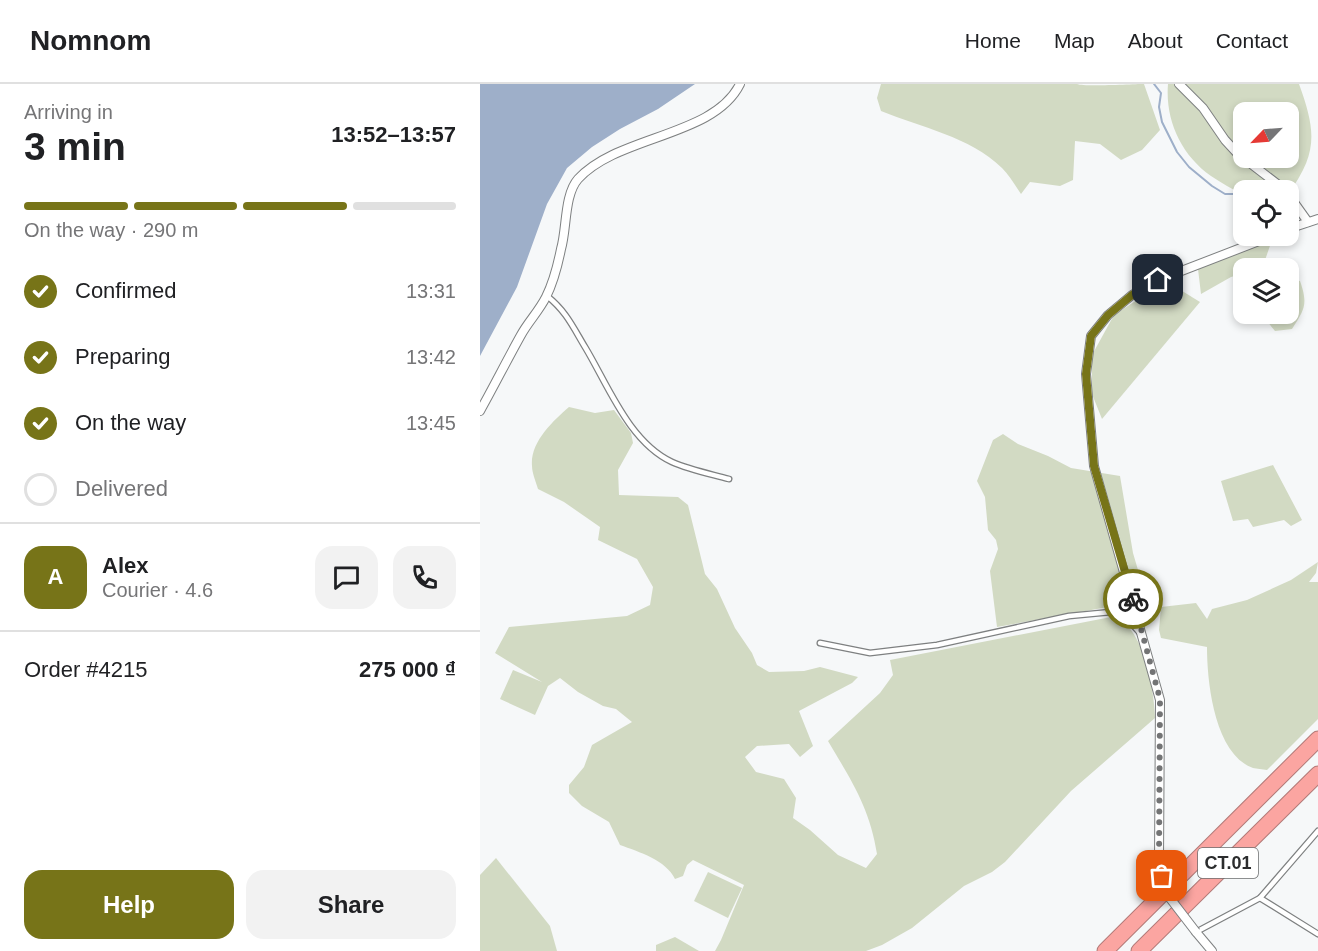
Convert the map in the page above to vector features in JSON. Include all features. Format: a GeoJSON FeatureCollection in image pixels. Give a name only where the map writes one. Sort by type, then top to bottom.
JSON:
{"type":"FeatureCollection","features":[{"type":"Feature","properties":{"kind":"highway"},"geometry":{"type":"LineString","coordinates":[[1105,951],[1166,893],[1318,739]]}},
{"type":"Feature","properties":{"kind":"highway","name":"CT.01"},"geometry":{"type":"LineString","coordinates":[[1139,951],[1318,774]]}},
{"type":"Feature","properties":{"kind":"street"},"geometry":{"type":"LineString","coordinates":[[480,411],[522,333],[547,296],[562,249],[570,193],[578,180],[596,165],[614,155],[718,111],[734,96],[740,84]]}},
{"type":"Feature","properties":{"kind":"street"},"geometry":{"type":"LineString","coordinates":[[1179,84],[1203,108],[1237,153],[1272,180]]}},
{"type":"Feature","properties":{"kind":"street"},"geometry":{"type":"LineString","coordinates":[[1299,209],[1308,222]]}},
{"type":"Feature","properties":{"kind":"street"},"geometry":{"type":"LineString","coordinates":[[1299,225],[1318,219]]}},
{"type":"Feature","properties":{"kind":"street"},"geometry":{"type":"LineString","coordinates":[[1212,951],[1166,893],[1159,860],[1160,699],[1094,466],[1086,374],[1091,336],[1108,315],[1132,295],[1158,280],[1246,246]]}},
{"type":"Feature","properties":{"kind":"lane"},"geometry":{"type":"LineString","coordinates":[[547,296],[561,307],[597,367],[619,411],[646,443],[671,462],[729,479]]}},
{"type":"Feature","properties":{"kind":"lane"},"geometry":{"type":"LineString","coordinates":[[820,643],[870,653],[937,645],[1069,616],[1111,612],[1130,622],[1143,636]]}},
{"type":"Feature","properties":{"kind":"lane"},"geometry":{"type":"LineString","coordinates":[[1196,932],[1260,898],[1318,831]]}},
{"type":"Feature","properties":{"kind":"lane"},"geometry":{"type":"LineString","coordinates":[[1260,898],[1318,934]]}},
{"type":"Feature","properties":{"kind":"green space"},"geometry":{"type":"Polygon","coordinates":[[[881,84],[1144,84],[1160,130],[1142,150],[1121,160],[1100,144],[1075,141],[1073,180],[1060,186],[1030,182],[1021,194],[1002,168],[975,148],[960,140],[881,111],[877,98],[881,84]]]}},
{"type":"Feature","properties":{"kind":"green space"},"geometry":{"type":"Polygon","coordinates":[[[1168,84],[1299,84],[1309,115],[1311,141],[1305,165],[1297,180],[1233,180],[1233,189],[1215,179],[1191,158],[1183,147],[1172,123],[1168,84]]]}},
{"type":"Feature","properties":{"kind":"green space"},"geometry":{"type":"Polygon","coordinates":[[[1257,246],[1270,246],[1266,258],[1233,258],[1233,276],[1201,294],[1198,269],[1257,246]]]}},
{"type":"Feature","properties":{"kind":"green space"},"geometry":{"type":"Polygon","coordinates":[[[1166,281],[1200,302],[1102,419],[1092,394],[1092,355],[1114,315],[1166,281]]]}},
{"type":"Feature","properties":{"kind":"green space"},"geometry":{"type":"Polygon","coordinates":[[[1299,281],[1304,295],[1304,306],[1299,318],[1299,281]]]}},
{"type":"Feature","properties":{"kind":"green space"},"geometry":{"type":"Polygon","coordinates":[[[1269,324],[1295,324],[1292,329],[1275,331],[1269,324]]]}},
{"type":"Feature","properties":{"kind":"green space"},"geometry":{"type":"Polygon","coordinates":[[[569,407],[595,413],[614,410],[631,433],[633,443],[618,470],[619,495],[678,497],[688,505],[705,574],[717,589],[735,628],[752,653],[757,665],[769,672],[804,671],[820,667],[858,677],[852,683],[799,711],[813,746],[800,757],[789,744],[757,746],[745,757],[756,772],[784,779],[796,798],[793,818],[838,855],[866,868],[877,854],[870,822],[864,808],[828,741],[880,693],[893,675],[890,660],[1111,617],[1129,628],[1137,639],[1151,684],[1155,718],[1071,791],[1005,862],[992,872],[964,886],[912,928],[882,945],[866,951],[715,951],[744,885],[693,860],[687,865],[683,876],[675,879],[671,872],[659,862],[620,845],[609,822],[582,806],[569,793],[569,785],[584,767],[592,745],[632,722],[616,709],[603,706],[578,692],[560,678],[548,686],[535,715],[500,699],[513,670],[542,682],[495,653],[509,627],[627,616],[650,605],[653,587],[637,559],[598,540],[600,527],[564,502],[538,489],[532,469],[535,449],[544,433],[569,407]]]}},
{"type":"Feature","properties":{"kind":"green space"},"geometry":{"type":"Polygon","coordinates":[[[1003,434],[1018,444],[1071,468],[1120,476],[1138,570],[1138,581],[1131,592],[1119,602],[1108,607],[997,627],[990,571],[998,549],[996,540],[988,530],[985,497],[977,481],[993,440],[1003,434]]]}},
{"type":"Feature","properties":{"kind":"green space"},"geometry":{"type":"Polygon","coordinates":[[[1273,465],[1302,520],[1291,526],[1284,520],[1253,527],[1248,519],[1233,521],[1221,481],[1273,465]]]}},
{"type":"Feature","properties":{"kind":"green space"},"geometry":{"type":"Polygon","coordinates":[[[1318,562],[1316,573],[1309,582],[1318,582],[1318,719],[1267,770],[1253,768],[1240,760],[1229,748],[1221,733],[1211,697],[1207,647],[1161,638],[1159,630],[1161,607],[1196,603],[1207,619],[1212,609],[1247,600],[1291,580],[1318,562]]]}},
{"type":"Feature","properties":{"kind":"green space"},"geometry":{"type":"Polygon","coordinates":[[[496,858],[550,926],[557,951],[480,951],[480,875],[496,858]]]}},
{"type":"Feature","properties":{"kind":"green space"},"geometry":{"type":"Polygon","coordinates":[[[708,872],[742,888],[728,918],[694,901],[708,872]]]}},
{"type":"Feature","properties":{"kind":"green space"},"geometry":{"type":"Polygon","coordinates":[[[675,937],[699,951],[656,951],[656,945],[675,937]]]}},
{"type":"Feature","properties":{"kind":"water"},"geometry":{"type":"Polygon","coordinates":[[[480,84],[695,84],[658,109],[592,147],[567,168],[547,204],[517,287],[480,356],[480,84]]]}},
{"type":"Feature","properties":{"kind":"waterway"},"geometry":{"type":"LineString","coordinates":[[1154,84],[1161,93],[1159,107],[1162,122],[1177,152],[1189,167],[1212,186],[1225,194],[1233,194]]}},
{"type":"Feature","properties":{"kind":"way so far"},"geometry":{"type":"LineString","coordinates":[[1133,599],[1160,699],[1159,860],[1162,876]]}},
{"type":"Feature","properties":{"kind":"route"},"geometry":{"type":"LineString","coordinates":[[1133,599],[1094,466],[1086,374],[1091,336],[1108,315],[1132,295],[1158,280]]}}]}
